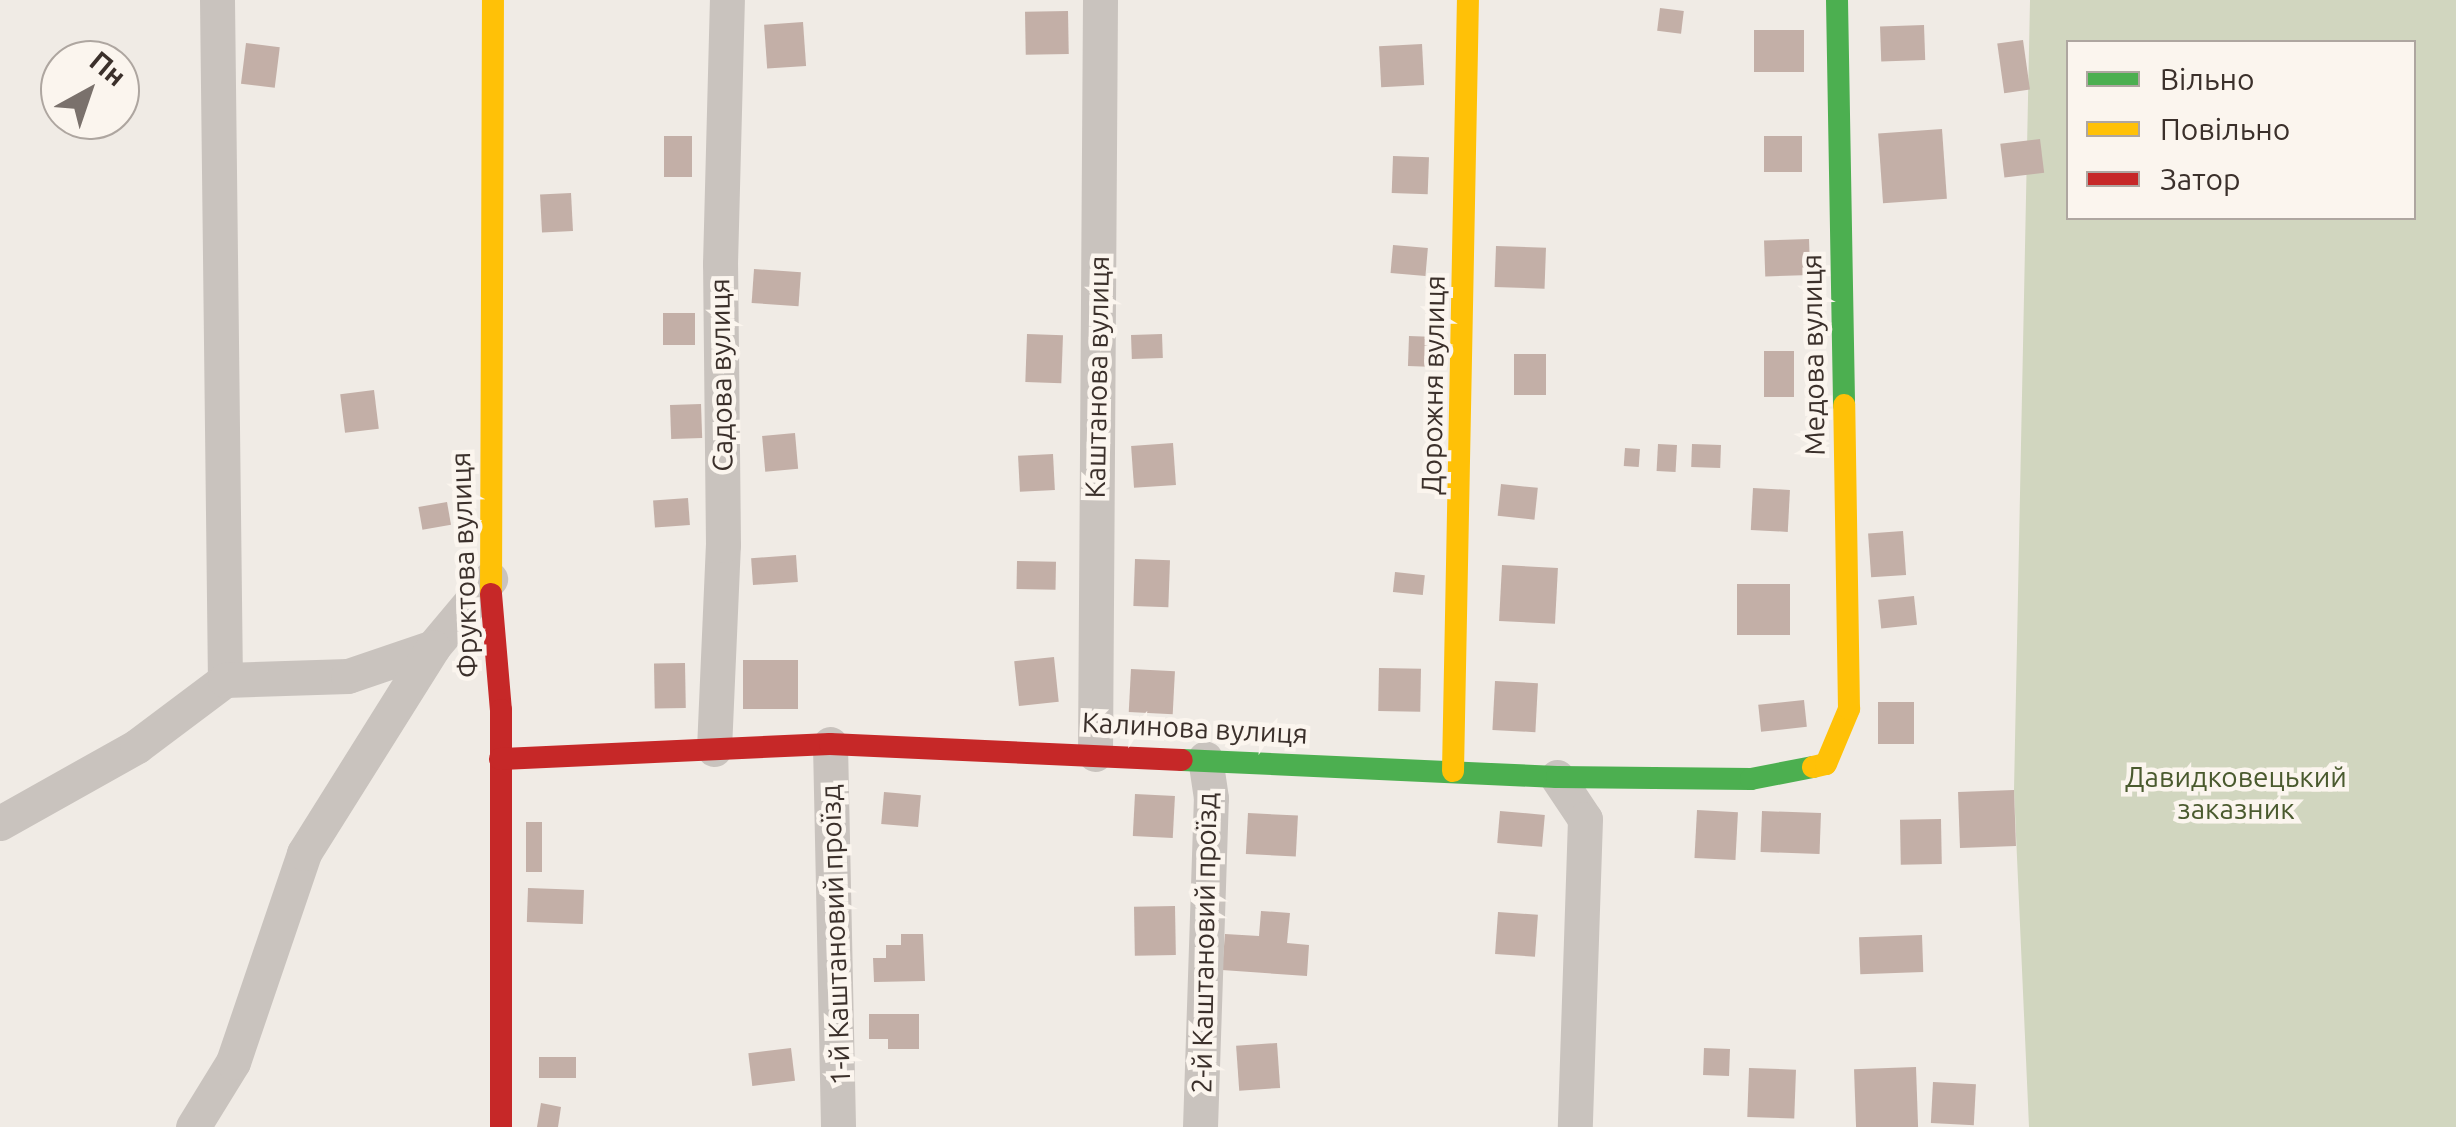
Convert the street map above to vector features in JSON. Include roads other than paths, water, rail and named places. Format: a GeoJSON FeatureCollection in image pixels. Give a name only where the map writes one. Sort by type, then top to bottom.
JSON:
{"type":"FeatureCollection","features":[{"type":"Feature","properties":{"kind":"street"},"geometry":{"type":"LineString","coordinates":[[216,0],[225,680]]}},
{"type":"Feature","properties":{"kind":"street","name":"Фруктова вулиця"},"geometry":{"type":"LineString","coordinates":[[494,0],[490,579],[500,759],[500,1127]]}},
{"type":"Feature","properties":{"kind":"street","name":"Садова вулиця"},"geometry":{"type":"LineString","coordinates":[[714,749],[723,544],[720,264],[727,0]]}},
{"type":"Feature","properties":{"kind":"street","name":"Каштанова вулиця"},"geometry":{"type":"LineString","coordinates":[[1095,754],[1100,0]]}},
{"type":"Feature","properties":{"kind":"street","name":"Дорожня вулиця"},"geometry":{"type":"LineString","coordinates":[[1453,771],[1468,0]]}},
{"type":"Feature","properties":{"kind":"street","name":"Медова вулиця"},"geometry":{"type":"LineString","coordinates":[[1837,0],[1849,709]]}},
{"type":"Feature","properties":{"kind":"street"},"geometry":{"type":"LineString","coordinates":[[192,1127],[232,1062],[304,853],[432,647],[490,579]]}},
{"type":"Feature","properties":{"kind":"street"},"geometry":{"type":"LineString","coordinates":[[0,823],[138,746],[225,680],[348,676],[432,647]]}},
{"type":"Feature","properties":{"kind":"street","name":"Калинова вулиця"},"geometry":{"type":"LineString","coordinates":[[500,759],[830,744],[1205,758],[1557,777],[1751,779],[1826,764],[1849,709]]}},
{"type":"Feature","properties":{"kind":"street","name":"1-й Каштановий проїзд"},"geometry":{"type":"LineString","coordinates":[[830,744],[838,1127]]}},
{"type":"Feature","properties":{"kind":"street","name":"2-й Каштановий проїзд"},"geometry":{"type":"LineString","coordinates":[[1200,1127],[1211,798],[1205,758]]}},
{"type":"Feature","properties":{"kind":"street"},"geometry":{"type":"LineString","coordinates":[[1557,777],[1584,819],[1575,1127]]}},
{"type":"Feature","properties":{"kind":"park label","name":"Давидковецький заказник"},"geometry":{"type":"Point","coordinates":[2236,793]}}]}
